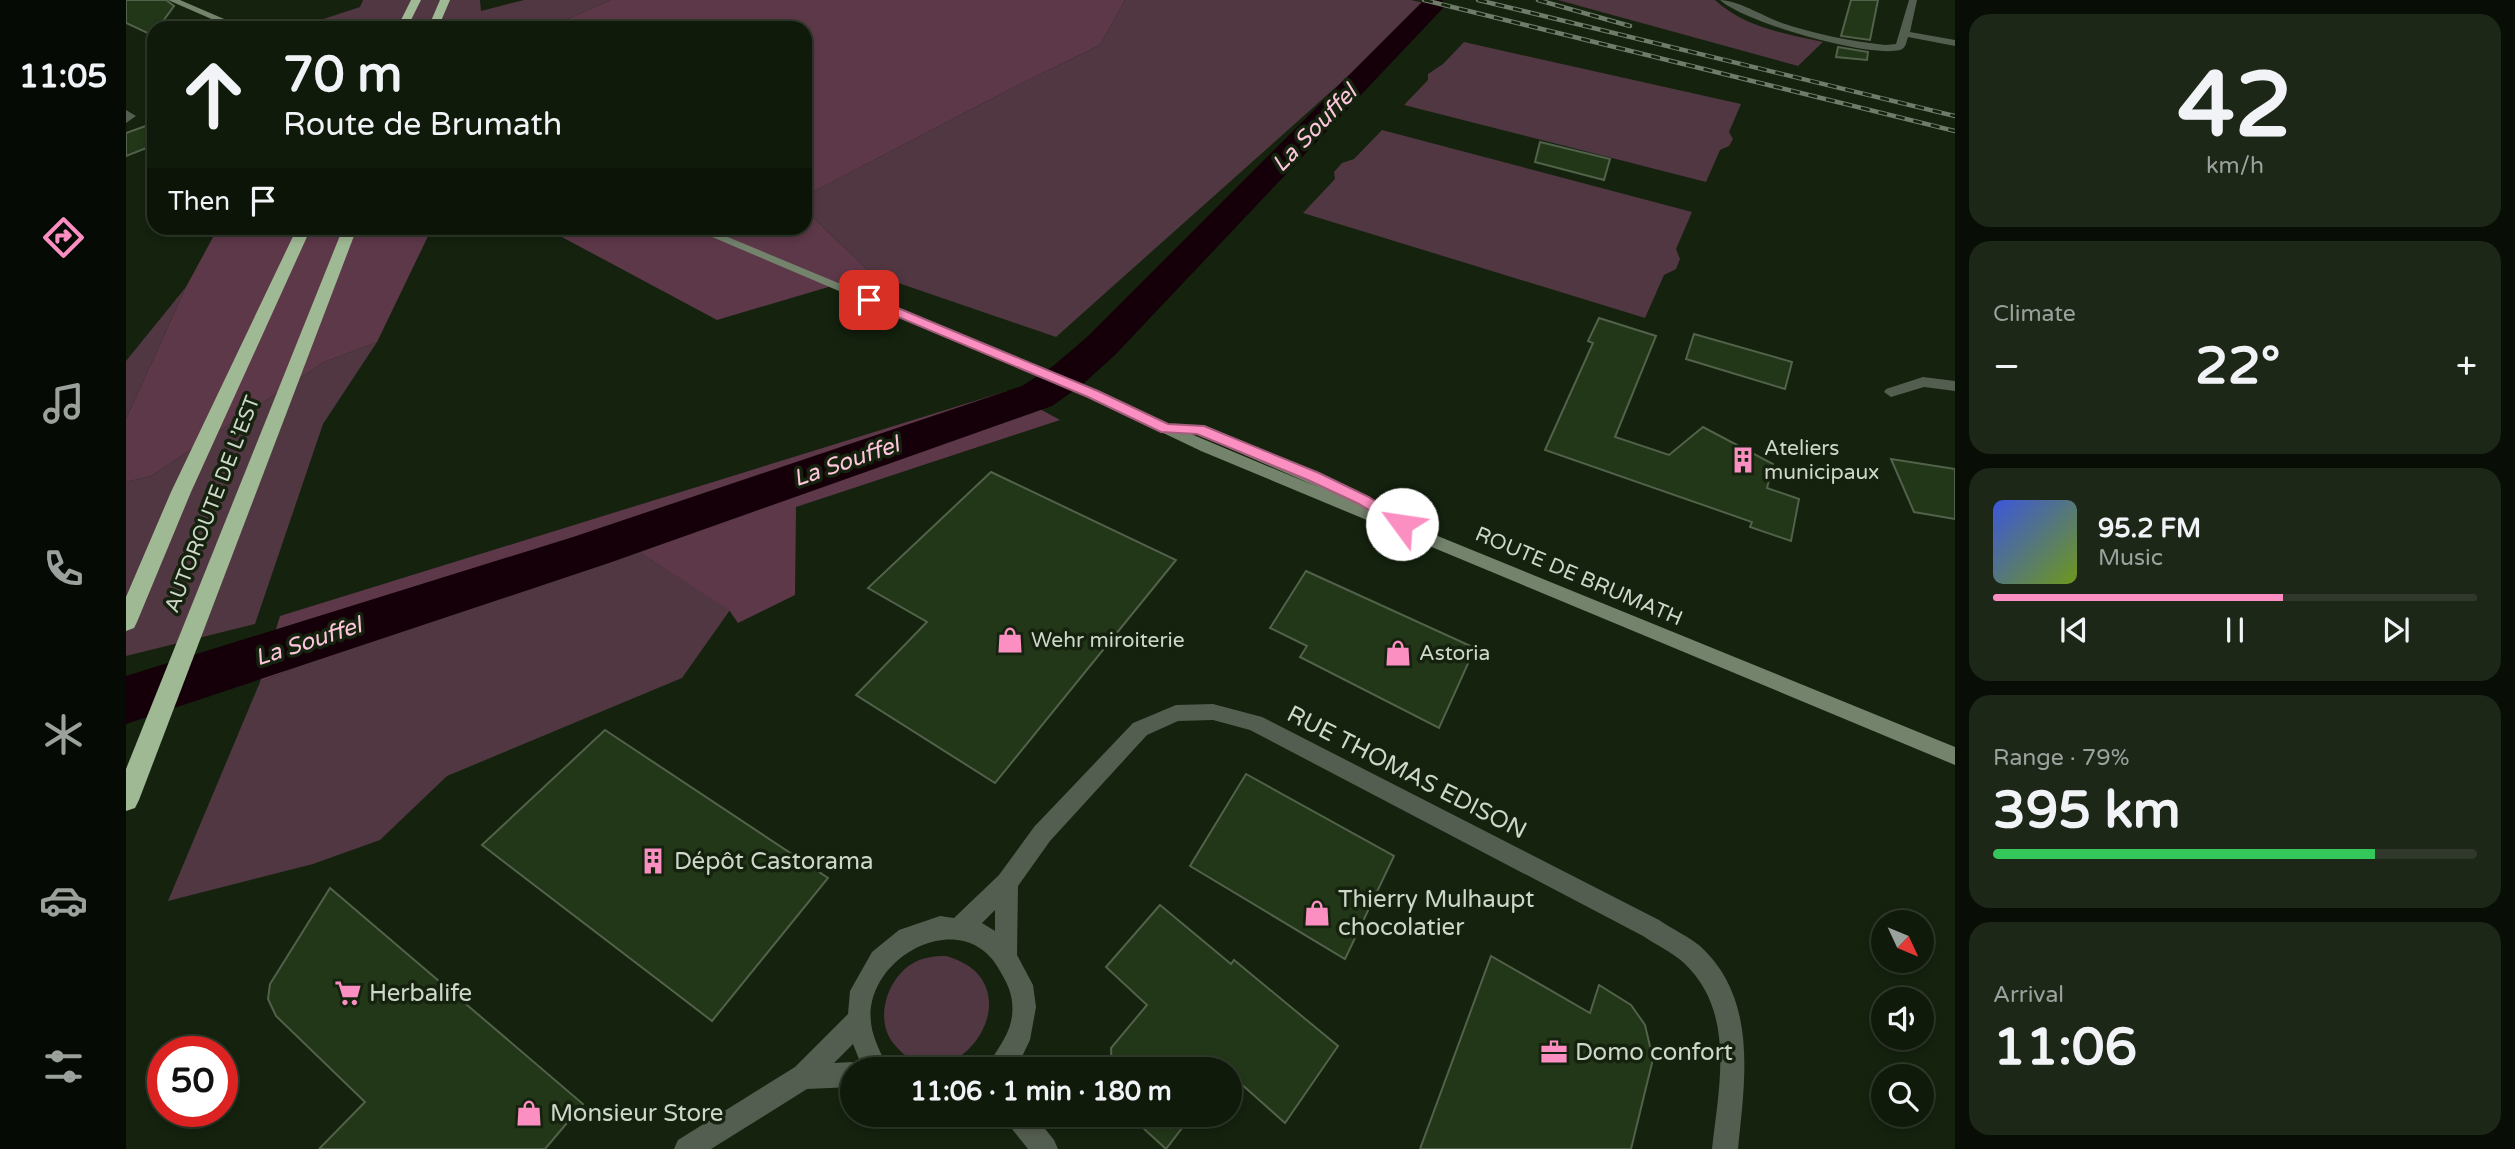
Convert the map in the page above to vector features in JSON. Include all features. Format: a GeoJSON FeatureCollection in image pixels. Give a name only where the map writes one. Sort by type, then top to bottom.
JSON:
{"type":"FeatureCollection","features":[{"type":"Feature","properties":{"kind":"highway"},"geometry":{"type":"LineString","coordinates":[[406,21],[416,0]]}},
{"type":"Feature","properties":{"kind":"highway"},"geometry":{"type":"LineString","coordinates":[[436,21],[445,0]]}},
{"type":"Feature","properties":{"kind":"highway","name":"AUTOROUTE DE L’EST"},"geometry":{"type":"LineString","coordinates":[[126,622],[181,492],[301,235]]}},
{"type":"Feature","properties":{"kind":"highway","name":"AUTOROUTE DE L’EST"},"geometry":{"type":"LineString","coordinates":[[128,793],[346,235]]}},
{"type":"Feature","properties":{"kind":"main road"},"geometry":{"type":"LineString","coordinates":[[172,0],[223,21]]}},
{"type":"Feature","properties":{"kind":"main road","name":"ROUTE DE BRUMATH"},"geometry":{"type":"LineString","coordinates":[[714,235],[1093,394],[1166,429],[1955,756]]}},
{"type":"Feature","properties":{"kind":"main road","name":"ROUTE DE BRUMATH"},"geometry":{"type":"LineString","coordinates":[[1825,702],[1955,762]]}},
{"type":"Feature","properties":{"kind":"street"},"geometry":{"type":"LineString","coordinates":[[1724,0],[1745,14],[1779,26],[1882,47],[1900,47],[1913,0]]}},
{"type":"Feature","properties":{"kind":"street"},"geometry":{"type":"LineString","coordinates":[[1905,34],[1955,43]]}},
{"type":"Feature","properties":{"kind":"street"},"geometry":{"type":"LineString","coordinates":[[1891,392],[1923,382],[1955,386]]}},
{"type":"Feature","properties":{"kind":"street","name":"RUE THOMAS EDISON"},"geometry":{"type":"LineString","coordinates":[[961,928],[1007,883],[1042,834],[1140,729],[1176,713],[1213,712],[1255,723],[1651,928],[1693,956],[1724,995],[1734,1049],[1725,1149]]}},
{"type":"Feature","properties":{"kind":"street"},"geometry":{"type":"LineString","coordinates":[[1006,954],[1007,883]]}},
{"type":"Feature","properties":{"kind":"street"},"geometry":{"type":"LineString","coordinates":[[867,1057],[858,1022],[861,995],[871,971],[887,951],[906,937],[929,928],[961,928],[985,936],[1006,954],[1017,972],[1024,995],[1023,1022],[1016,1048],[1010,1057]]}},
{"type":"Feature","properties":{"kind":"street"},"geometry":{"type":"LineString","coordinates":[[687,1149],[804,1076],[858,1022]]}},
{"type":"Feature","properties":{"kind":"street"},"geometry":{"type":"LineString","coordinates":[[804,1076],[840,1075]]}},
{"type":"Feature","properties":{"kind":"street"},"geometry":{"type":"LineString","coordinates":[[1025,1127],[1045,1149]]}},
{"type":"Feature","properties":{"kind":"shaded area"},"geometry":{"type":"Polygon","coordinates":[[[363,0],[480,0],[481,11],[524,0],[610,0],[564,21],[317,21],[360,7],[363,0]]]}},
{"type":"Feature","properties":{"kind":"shaded area"},"geometry":{"type":"Polygon","coordinates":[[[610,0],[1125,0],[1100,45],[812,192],[812,21],[564,21],[610,0]]]}},
{"type":"Feature","properties":{"kind":"shaded area"},"geometry":{"type":"Polygon","coordinates":[[[1125,0],[1411,0],[1429,4],[1056,337],[872,274],[812,217],[812,192],[1100,45],[1125,0]]]}},
{"type":"Feature","properties":{"kind":"shaded area"},"geometry":{"type":"Polygon","coordinates":[[[1558,0],[1715,0],[1752,23],[1823,42],[1798,66],[1558,0]]]}},
{"type":"Feature","properties":{"kind":"shaded area"},"geometry":{"type":"Polygon","coordinates":[[[1464,42],[1741,104],[1729,132],[1733,139],[1729,146],[1720,150],[1706,182],[1404,105],[1428,80],[1428,74],[1443,64],[1464,42]]]}},
{"type":"Feature","properties":{"kind":"shaded area"},"geometry":{"type":"Polygon","coordinates":[[[1382,130],[1692,212],[1676,249],[1680,259],[1676,269],[1664,275],[1645,318],[1303,213],[1335,179],[1334,172],[1342,163],[1354,159],[1382,130]]]}},
{"type":"Feature","properties":{"kind":"shaded area"},"geometry":{"type":"Polygon","coordinates":[[[812,217],[872,274],[717,320],[558,235],[812,235],[812,217]]]}},
{"type":"Feature","properties":{"kind":"shaded area"},"geometry":{"type":"Polygon","coordinates":[[[214,235],[429,235],[377,342],[324,362],[151,476],[126,482],[126,419],[186,287],[214,235]]]}},
{"type":"Feature","properties":{"kind":"shaded area"},"geometry":{"type":"Polygon","coordinates":[[[186,287],[126,419],[126,361],[186,287]]]}},
{"type":"Feature","properties":{"kind":"shaded area"},"geometry":{"type":"Polygon","coordinates":[[[377,342],[323,424],[255,624],[126,656],[126,482],[151,476],[324,362],[377,342]]]}},
{"type":"Feature","properties":{"kind":"shaded area"},"geometry":{"type":"Polygon","coordinates":[[[1007,391],[1060,420],[796,507],[795,595],[738,623],[729,610],[634,549],[392,628],[260,682],[280,616],[1007,391]]]}},
{"type":"Feature","properties":{"kind":"shaded area"},"geometry":{"type":"Polygon","coordinates":[[[634,549],[730,610],[682,678],[447,776],[380,840],[313,864],[168,901],[260,682],[392,628],[634,549]]]}},
{"type":"Feature","properties":{"kind":"shaded area"},"geometry":{"type":"Polygon","coordinates":[[[946,956],[974,970],[987,991],[988,1015],[978,1037],[962,1055],[911,1057],[894,1044],[888,1034],[884,1011],[886,999],[897,977],[905,969],[915,962],[946,956]]]}},
{"type":"Feature","properties":{"kind":"building"},"geometry":{"type":"Polygon","coordinates":[[[126,0],[166,0],[174,6],[163,21],[147,21],[147,33],[126,23],[126,0]]]}},
{"type":"Feature","properties":{"kind":"building"},"geometry":{"type":"Polygon","coordinates":[[[1851,0],[1878,0],[1870,40],[1841,36],[1851,0]]]}},
{"type":"Feature","properties":{"kind":"building"},"geometry":{"type":"Polygon","coordinates":[[[1838,47],[1868,52],[1867,60],[1836,57],[1838,47]]]}},
{"type":"Feature","properties":{"kind":"building"},"geometry":{"type":"Polygon","coordinates":[[[147,126],[147,148],[126,156],[126,133],[147,126]]]}},
{"type":"Feature","properties":{"kind":"building"},"geometry":{"type":"Polygon","coordinates":[[[1540,142],[1610,159],[1604,180],[1535,162],[1540,142]]]}},
{"type":"Feature","properties":{"kind":"building"},"geometry":{"type":"Polygon","coordinates":[[[1599,318],[1656,336],[1615,437],[1669,455],[1703,427],[1773,464],[1767,488],[1799,499],[1791,541],[1750,527],[1752,522],[1545,450],[1593,343],[1588,341],[1599,318]]]}},
{"type":"Feature","properties":{"kind":"building"},"geometry":{"type":"Polygon","coordinates":[[[1694,334],[1792,362],[1785,389],[1686,359],[1694,334]]]}},
{"type":"Feature","properties":{"kind":"building"},"geometry":{"type":"Polygon","coordinates":[[[1891,459],[1955,469],[1955,519],[1914,512],[1891,459]]]}},
{"type":"Feature","properties":{"kind":"building","name":"Wehr miroiterie"},"geometry":{"type":"Polygon","coordinates":[[[991,472],[1176,560],[995,783],[856,695],[927,622],[868,588],[991,472]]]}},
{"type":"Feature","properties":{"kind":"building","name":"Astoria"},"geometry":{"type":"Polygon","coordinates":[[[1306,571],[1475,648],[1439,728],[1300,657],[1307,646],[1270,628],[1306,571]]]}},
{"type":"Feature","properties":{"kind":"building","name":"Dépôt Castorama"},"geometry":{"type":"Polygon","coordinates":[[[605,730],[828,878],[712,1021],[482,845],[605,730]]]}},
{"type":"Feature","properties":{"kind":"building","name":"Thierry Mulhaupt chocolatier"},"geometry":{"type":"Polygon","coordinates":[[[1246,774],[1394,856],[1345,959],[1190,866],[1246,774]]]}},
{"type":"Feature","properties":{"kind":"building"},"geometry":{"type":"Polygon","coordinates":[[[330,888],[583,1104],[545,1149],[319,1149],[365,1102],[276,1016],[268,999],[270,984],[330,888]]]}},
{"type":"Feature","properties":{"kind":"building"},"geometry":{"type":"Polygon","coordinates":[[[1160,905],[1231,964],[1234,960],[1338,1046],[1285,1123],[1242,1085],[1242,1057],[1111,1057],[1111,1048],[1147,1005],[1106,967],[1160,905]]]}},
{"type":"Feature","properties":{"kind":"building","name":"Domo confort"},"geometry":{"type":"Polygon","coordinates":[[[1491,956],[1590,1013],[1599,985],[1631,1005],[1645,1025],[1653,1059],[1631,1149],[1420,1149],[1491,956]]]}},
{"type":"Feature","properties":{"kind":"building"},"geometry":{"type":"Polygon","coordinates":[[[1142,1127],[1183,1127],[1166,1149],[1142,1127]]]}},
{"type":"Feature","properties":{"kind":"waterway","name":"La Souffel"},"geometry":{"type":"LineString","coordinates":[[126,700],[591,550],[1037,396],[1068,375],[1101,346],[1433,5]]}},
{"type":"Feature","properties":{"kind":"railway"},"geometry":{"type":"LineString","coordinates":[[1424,0],[1955,131]]}},
{"type":"Feature","properties":{"kind":"railway"},"geometry":{"type":"LineString","coordinates":[[1478,0],[1955,116]]}},
{"type":"Feature","properties":{"kind":"railway"},"geometry":{"type":"LineString","coordinates":[[1538,0],[1630,26]]}},
{"type":"Feature","properties":{"kind":"place","name":"Ateliers municipaux"},"geometry":{"type":"Point","coordinates":[1743,460]}},
{"type":"Feature","properties":{"kind":"place","name":"Wehr miroiterie"},"geometry":{"type":"Point","coordinates":[1010,640]}},
{"type":"Feature","properties":{"kind":"place","name":"Astoria"},"geometry":{"type":"Point","coordinates":[1398,653]}},
{"type":"Feature","properties":{"kind":"place","name":"Dépôt Castorama"},"geometry":{"type":"Point","coordinates":[653,861]}},
{"type":"Feature","properties":{"kind":"place","name":"Thierry Mulhaupt chocolatier"},"geometry":{"type":"Point","coordinates":[1317,913]}},
{"type":"Feature","properties":{"kind":"place","name":"Herbalife"},"geometry":{"type":"Point","coordinates":[348,993]}},
{"type":"Feature","properties":{"kind":"place","name":"Domo confort"},"geometry":{"type":"Point","coordinates":[1554,1052]}},
{"type":"Feature","properties":{"kind":"place","name":"Monsieur Store"},"geometry":{"type":"Point","coordinates":[529,1113]}},
{"type":"Feature","properties":{"kind":"route"},"geometry":{"type":"LineString","coordinates":[[869,300],[1093,394],[1166,429],[1199,429],[1313,477],[1364,501],[1402,524]]}}]}
